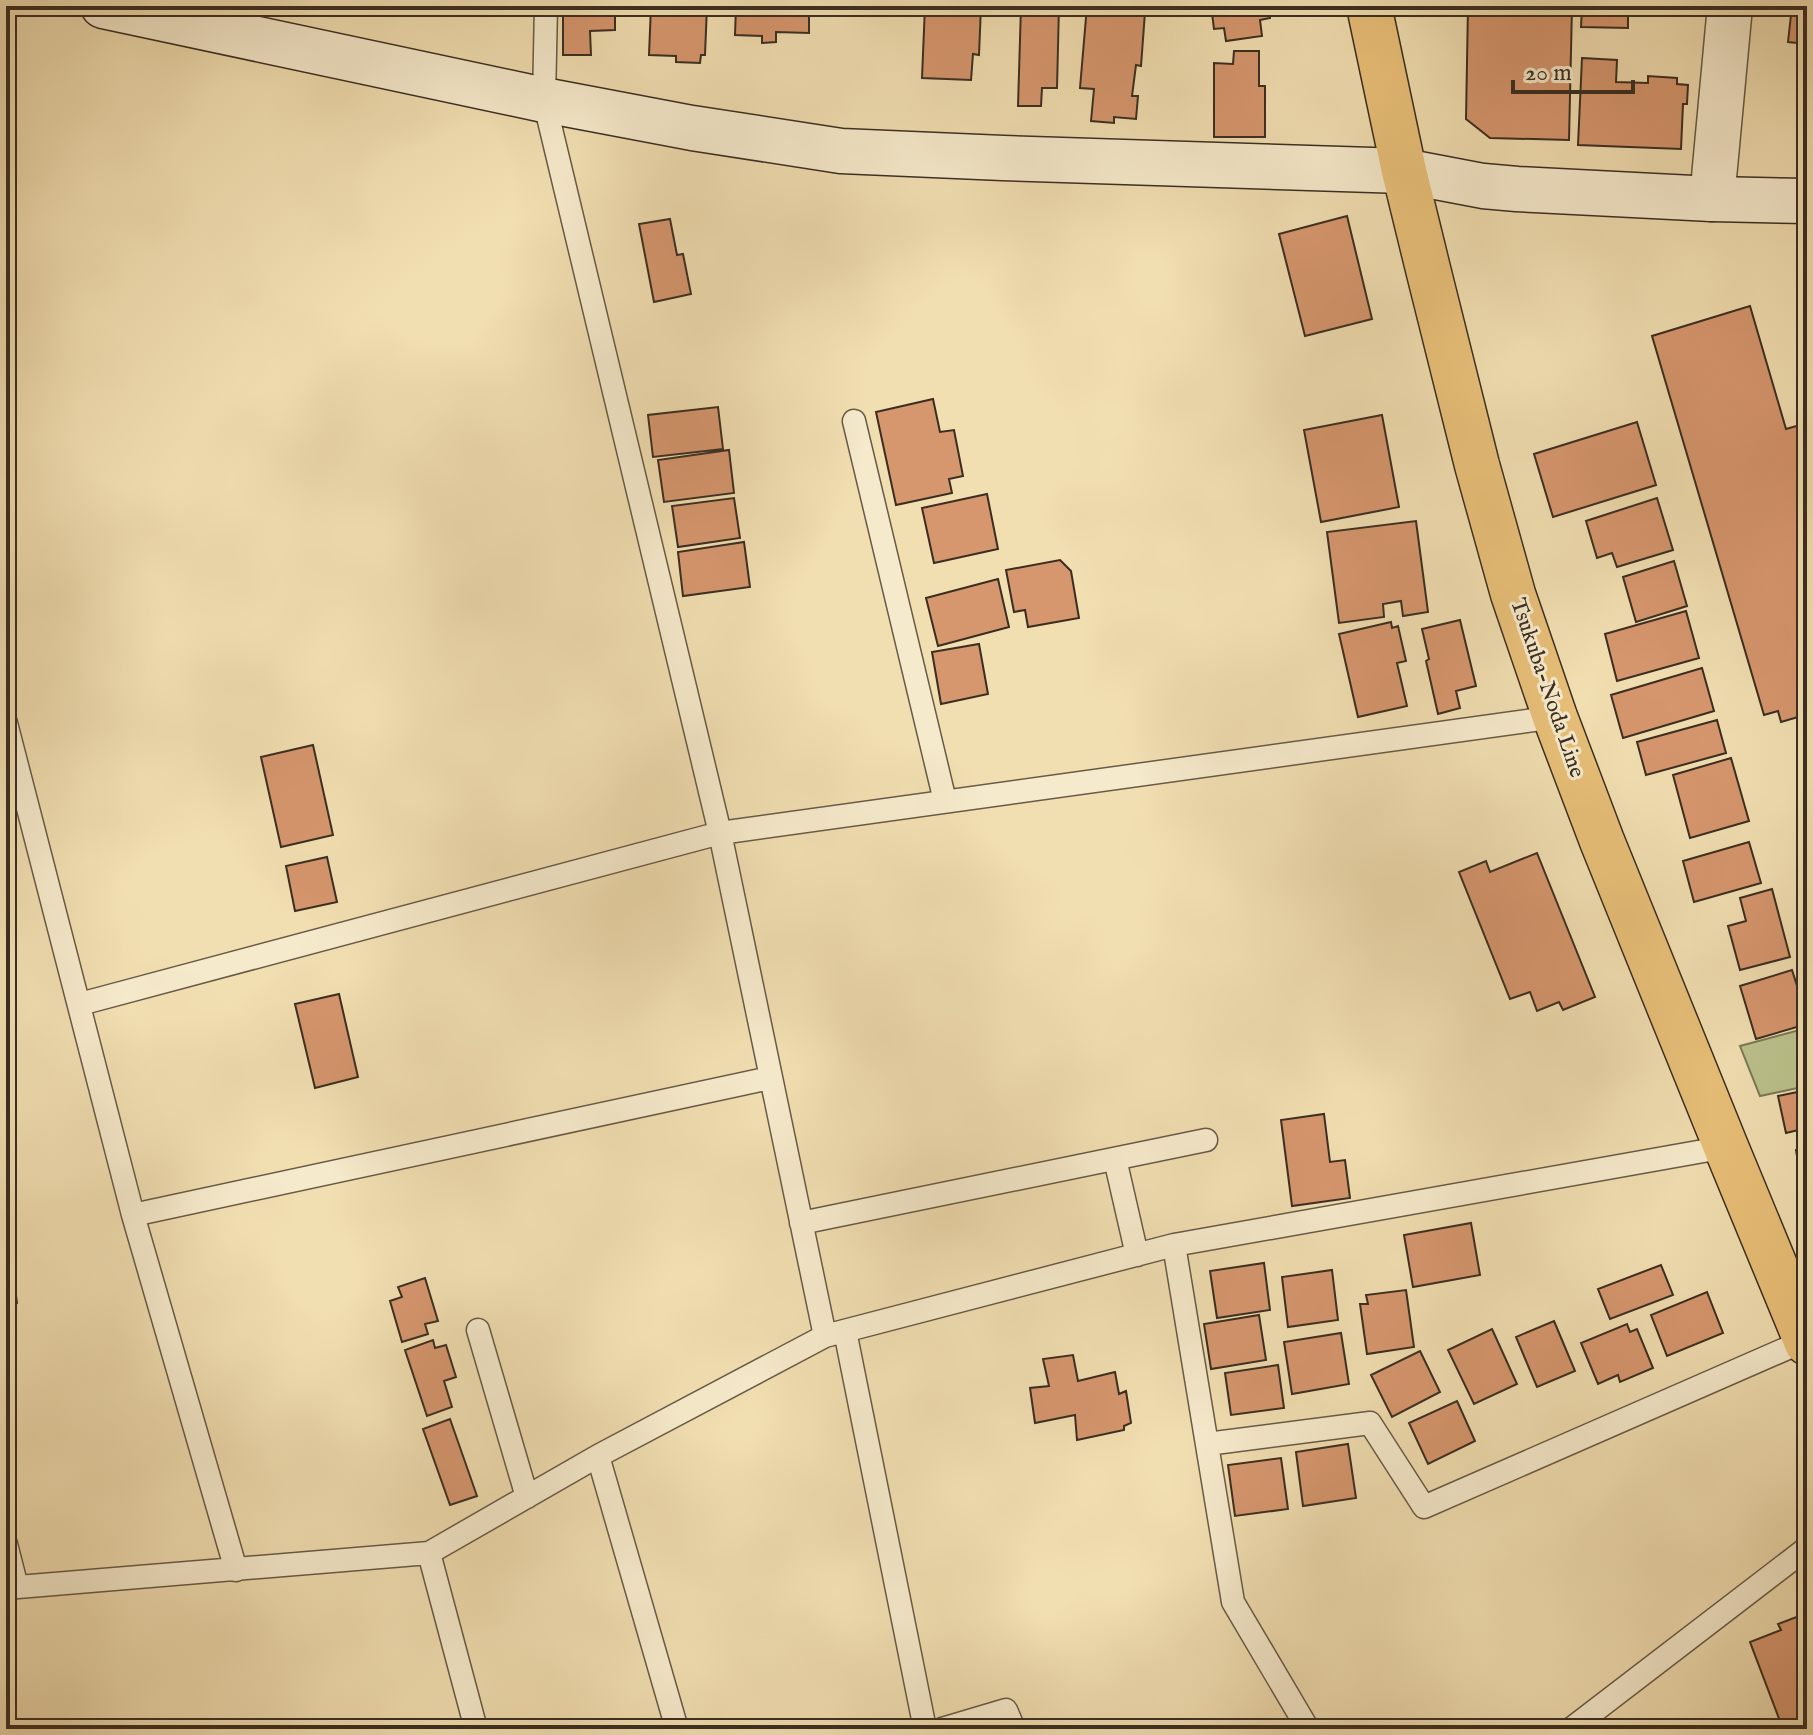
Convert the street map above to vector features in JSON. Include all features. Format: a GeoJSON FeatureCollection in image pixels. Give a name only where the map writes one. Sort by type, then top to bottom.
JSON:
{"type":"FeatureCollection","features":[{"type":"Feature","properties":{"kind":"main road","name":"Tsukuba-Noda Line"},"geometry":{"type":"LineString","coordinates":[[1369,6],[1404,171],[1477,465],[1513,594],[1555,717],[1608,855],[1806,1342]]}},
{"type":"Feature","properties":{"kind":"street"},"geometry":{"type":"LineString","coordinates":[[103,6],[544,100],[692,128],[841,151],[1404,171],[1517,189],[1807,201]]}},
{"type":"Feature","properties":{"kind":"street"},"geometry":{"type":"LineString","coordinates":[[1712,199],[1730,6]]}},
{"type":"Feature","properties":{"kind":"lane"},"geometry":{"type":"LineString","coordinates":[[546,6],[544,100],[720,833],[801,1223],[835,1334],[925,1729]]}},
{"type":"Feature","properties":{"kind":"lane"},"geometry":{"type":"LineString","coordinates":[[854,421],[945,801]]}},
{"type":"Feature","properties":{"kind":"lane"},"geometry":{"type":"LineString","coordinates":[[80,1004],[720,833],[1555,717]]}},
{"type":"Feature","properties":{"kind":"lane"},"geometry":{"type":"LineString","coordinates":[[6,723],[133,1215],[236,1570]]}},
{"type":"Feature","properties":{"kind":"lane"},"geometry":{"type":"LineString","coordinates":[[133,1215],[770,1078]]}},
{"type":"Feature","properties":{"kind":"lane"},"geometry":{"type":"LineString","coordinates":[[801,1223],[1206,1140]]}},
{"type":"Feature","properties":{"kind":"lane"},"geometry":{"type":"LineString","coordinates":[[6,1544],[11,1587],[429,1553],[598,1456],[835,1334],[1174,1245],[1726,1147]]}},
{"type":"Feature","properties":{"kind":"lane"},"geometry":{"type":"LineString","coordinates":[[1115,1159],[1137,1255]]}},
{"type":"Feature","properties":{"kind":"lane"},"geometry":{"type":"LineString","coordinates":[[1174,1245],[1233,1602],[1308,1729]]}},
{"type":"Feature","properties":{"kind":"lane"},"geometry":{"type":"LineString","coordinates":[[478,1330],[527,1497]]}},
{"type":"Feature","properties":{"kind":"lane"},"geometry":{"type":"LineString","coordinates":[[1207,1444],[1370,1423],[1424,1507],[1806,1342]]}},
{"type":"Feature","properties":{"kind":"lane"},"geometry":{"type":"LineString","coordinates":[[598,1456],[677,1729]]}},
{"type":"Feature","properties":{"kind":"lane"},"geometry":{"type":"LineString","coordinates":[[1571,1729],[1807,1548]]}},
{"type":"Feature","properties":{"kind":"lane"},"geometry":{"type":"LineString","coordinates":[[429,1553],[476,1729]]}},
{"type":"Feature","properties":{"kind":"lane"},"geometry":{"type":"LineString","coordinates":[[942,1729],[1006,1710],[1014,1729]]}},
{"type":"Feature","properties":{"kind":"green space"},"geometry":{"type":"Polygon","coordinates":[[[1807,1028],[1807,1086],[1760,1096],[1740,1046],[1807,1028]]]}},
{"type":"Feature","properties":{"kind":"building"},"geometry":{"type":"Polygon","coordinates":[[[563,6],[615,6],[615,30],[590,31],[591,55],[563,55],[563,6]]]}},
{"type":"Feature","properties":{"kind":"building"},"geometry":{"type":"Polygon","coordinates":[[[651,6],[707,6],[705,55],[701,55],[700,63],[676,62],[676,56],[649,55],[651,6]]]}},
{"type":"Feature","properties":{"kind":"building"},"geometry":{"type":"Polygon","coordinates":[[[736,6],[809,6],[809,33],[776,32],[776,42],[762,43],[762,36],[735,35],[736,6]]]}},
{"type":"Feature","properties":{"kind":"building"},"geometry":{"type":"Polygon","coordinates":[[[925,6],[981,6],[979,55],[973,54],[971,80],[922,78],[925,6]]]}},
{"type":"Feature","properties":{"kind":"building"},"geometry":{"type":"Polygon","coordinates":[[[1021,6],[1059,6],[1057,88],[1042,88],[1041,106],[1018,106],[1021,6]]]}},
{"type":"Feature","properties":{"kind":"building"},"geometry":{"type":"Polygon","coordinates":[[[1087,6],[1138,6],[1138,11],[1145,12],[1141,66],[1136,65],[1132,96],[1138,96],[1136,119],[1114,117],[1114,123],[1091,121],[1094,89],[1080,88],[1087,6]]]}},
{"type":"Feature","properties":{"kind":"building"},"geometry":{"type":"Polygon","coordinates":[[[1211,6],[1269,6],[1270,18],[1260,20],[1262,36],[1226,41],[1224,28],[1214,29],[1211,6]]]}},
{"type":"Feature","properties":{"kind":"building"},"geometry":{"type":"Polygon","coordinates":[[[1468,6],[1572,6],[1569,140],[1490,138],[1466,119],[1468,6]]]}},
{"type":"Feature","properties":{"kind":"building"},"geometry":{"type":"Polygon","coordinates":[[[1582,6],[1628,6],[1628,28],[1581,27],[1582,6]]]}},
{"type":"Feature","properties":{"kind":"building"},"geometry":{"type":"Polygon","coordinates":[[[1792,6],[1807,6],[1807,44],[1788,42],[1792,6]]]}},
{"type":"Feature","properties":{"kind":"building"},"geometry":{"type":"Polygon","coordinates":[[[1234,51],[1259,51],[1259,86],[1265,86],[1265,137],[1214,137],[1214,63],[1233,64],[1234,51]]]}},
{"type":"Feature","properties":{"kind":"building"},"geometry":{"type":"Polygon","coordinates":[[[1582,58],[1617,60],[1616,82],[1648,83],[1648,76],[1677,78],[1677,84],[1688,85],[1687,104],[1683,104],[1681,149],[1578,145],[1582,58]]]}},
{"type":"Feature","properties":{"kind":"building"},"geometry":{"type":"Polygon","coordinates":[[[1347,216],[1372,319],[1305,336],[1279,234],[1347,216]]]}},
{"type":"Feature","properties":{"kind":"building"},"geometry":{"type":"Polygon","coordinates":[[[670,219],[677,255],[683,254],[691,294],[654,302],[639,224],[670,219]]]}},
{"type":"Feature","properties":{"kind":"building"},"geometry":{"type":"Polygon","coordinates":[[[1750,306],[1786,429],[1807,423],[1807,748],[1798,717],[1781,722],[1778,711],[1764,715],[1652,336],[1750,306]]]}},
{"type":"Feature","properties":{"kind":"building"},"geometry":{"type":"Polygon","coordinates":[[[933,399],[940,432],[954,430],[963,476],[949,479],[952,493],[896,505],[876,412],[933,399]]]}},
{"type":"Feature","properties":{"kind":"building"},"geometry":{"type":"Polygon","coordinates":[[[718,407],[723,449],[653,457],[648,415],[718,407]]]}},
{"type":"Feature","properties":{"kind":"building"},"geometry":{"type":"Polygon","coordinates":[[[1382,415],[1399,507],[1321,522],[1304,430],[1382,415]]]}},
{"type":"Feature","properties":{"kind":"building"},"geometry":{"type":"Polygon","coordinates":[[[1637,422],[1656,485],[1553,517],[1534,454],[1637,422]]]}},
{"type":"Feature","properties":{"kind":"building"},"geometry":{"type":"Polygon","coordinates":[[[729,450],[734,493],[664,502],[658,460],[729,450]]]}},
{"type":"Feature","properties":{"kind":"building"},"geometry":{"type":"Polygon","coordinates":[[[987,494],[998,549],[934,563],[922,508],[987,494]]]}},
{"type":"Feature","properties":{"kind":"building"},"geometry":{"type":"Polygon","coordinates":[[[734,498],[740,538],[678,547],[672,506],[734,498]]]}},
{"type":"Feature","properties":{"kind":"building"},"geometry":{"type":"Polygon","coordinates":[[[1657,498],[1673,550],[1617,567],[1612,553],[1597,558],[1586,521],[1657,498]]]}},
{"type":"Feature","properties":{"kind":"building"},"geometry":{"type":"Polygon","coordinates":[[[1416,521],[1428,612],[1403,616],[1401,601],[1383,604],[1384,617],[1339,623],[1327,532],[1416,521]]]}},
{"type":"Feature","properties":{"kind":"building"},"geometry":{"type":"Polygon","coordinates":[[[744,542],[750,587],[683,596],[678,552],[744,542]]]}},
{"type":"Feature","properties":{"kind":"building"},"geometry":{"type":"Polygon","coordinates":[[[1060,560],[1071,571],[1079,618],[1028,627],[1025,610],[1014,612],[1006,570],[1060,560]]]}},
{"type":"Feature","properties":{"kind":"building"},"geometry":{"type":"Polygon","coordinates":[[[1674,561],[1687,606],[1636,622],[1623,577],[1674,561]]]}},
{"type":"Feature","properties":{"kind":"building"},"geometry":{"type":"Polygon","coordinates":[[[998,579],[1009,627],[938,646],[926,598],[998,579]]]}},
{"type":"Feature","properties":{"kind":"building"},"geometry":{"type":"Polygon","coordinates":[[[1686,611],[1699,658],[1617,681],[1605,634],[1686,611]]]}},
{"type":"Feature","properties":{"kind":"building"},"geometry":{"type":"Polygon","coordinates":[[[1460,620],[1476,686],[1456,691],[1460,708],[1438,714],[1422,629],[1460,620]]]}},
{"type":"Feature","properties":{"kind":"building"},"geometry":{"type":"Polygon","coordinates":[[[1391,622],[1392,628],[1398,626],[1406,661],[1397,663],[1407,706],[1358,717],[1339,634],[1391,622]]]}},
{"type":"Feature","properties":{"kind":"building"},"geometry":{"type":"Polygon","coordinates":[[[979,644],[988,694],[941,704],[932,652],[979,644]]]}},
{"type":"Feature","properties":{"kind":"building"},"geometry":{"type":"Polygon","coordinates":[[[1702,668],[1714,711],[1623,738],[1611,695],[1702,668]]]}},
{"type":"Feature","properties":{"kind":"building"},"geometry":{"type":"Polygon","coordinates":[[[1717,720],[1726,753],[1646,775],[1637,742],[1717,720]]]}},
{"type":"Feature","properties":{"kind":"building"},"geometry":{"type":"Polygon","coordinates":[[[313,745],[333,835],[281,847],[261,757],[313,745]]]}},
{"type":"Feature","properties":{"kind":"building"},"geometry":{"type":"Polygon","coordinates":[[[1731,758],[1749,821],[1690,838],[1673,775],[1731,758]]]}},
{"type":"Feature","properties":{"kind":"building"},"geometry":{"type":"Polygon","coordinates":[[[1749,842],[1761,883],[1694,902],[1683,861],[1749,842]]]}},
{"type":"Feature","properties":{"kind":"building"},"geometry":{"type":"Polygon","coordinates":[[[1537,853],[1595,997],[1563,1010],[1559,1002],[1537,1011],[1530,992],[1510,999],[1459,872],[1486,861],[1490,872],[1537,853]]]}},
{"type":"Feature","properties":{"kind":"building"},"geometry":{"type":"Polygon","coordinates":[[[327,857],[337,902],[295,911],[286,866],[327,857]]]}},
{"type":"Feature","properties":{"kind":"building"},"geometry":{"type":"Polygon","coordinates":[[[1772,889],[1790,957],[1740,970],[1728,926],[1746,921],[1740,898],[1772,889]]]}},
{"type":"Feature","properties":{"kind":"building"},"geometry":{"type":"Polygon","coordinates":[[[1792,970],[1807,1024],[1756,1039],[1740,986],[1792,970]]]}},
{"type":"Feature","properties":{"kind":"building"},"geometry":{"type":"Polygon","coordinates":[[[339,994],[358,1077],[315,1088],[295,1004],[339,994]]]}},
{"type":"Feature","properties":{"kind":"building"},"geometry":{"type":"Polygon","coordinates":[[[1807,1090],[1807,1128],[1786,1133],[1778,1096],[1807,1090]]]}},
{"type":"Feature","properties":{"kind":"building"},"geometry":{"type":"Polygon","coordinates":[[[1324,1114],[1330,1162],[1345,1160],[1350,1198],[1292,1206],[1281,1120],[1324,1114]]]}},
{"type":"Feature","properties":{"kind":"building"},"geometry":{"type":"Polygon","coordinates":[[[1807,1148],[1807,1188],[1802,1188],[1796,1150],[1807,1148]]]}},
{"type":"Feature","properties":{"kind":"building"},"geometry":{"type":"Polygon","coordinates":[[[1471,1223],[1480,1275],[1413,1287],[1404,1235],[1471,1223]]]}},
{"type":"Feature","properties":{"kind":"building"},"geometry":{"type":"Polygon","coordinates":[[[11,1260],[17,1303],[6,1305],[6,1261],[11,1260]]]}},
{"type":"Feature","properties":{"kind":"building"},"geometry":{"type":"Polygon","coordinates":[[[1264,1263],[1270,1310],[1217,1318],[1210,1271],[1264,1263]]]}},
{"type":"Feature","properties":{"kind":"building"},"geometry":{"type":"Polygon","coordinates":[[[1661,1265],[1673,1295],[1610,1319],[1598,1289],[1661,1265]]]}},
{"type":"Feature","properties":{"kind":"building"},"geometry":{"type":"Polygon","coordinates":[[[1332,1270],[1338,1320],[1288,1327],[1282,1277],[1332,1270]]]}},
{"type":"Feature","properties":{"kind":"building"},"geometry":{"type":"Polygon","coordinates":[[[425,1278],[438,1321],[425,1324],[428,1334],[402,1342],[390,1301],[402,1297],[398,1287],[425,1278]]]}},
{"type":"Feature","properties":{"kind":"building"},"geometry":{"type":"Polygon","coordinates":[[[1406,1290],[1414,1347],[1367,1354],[1360,1304],[1368,1304],[1366,1295],[1406,1290]]]}},
{"type":"Feature","properties":{"kind":"building"},"geometry":{"type":"Polygon","coordinates":[[[1707,1292],[1723,1333],[1667,1356],[1651,1315],[1707,1292]]]}},
{"type":"Feature","properties":{"kind":"building"},"geometry":{"type":"Polygon","coordinates":[[[1259,1315],[1266,1360],[1211,1369],[1204,1324],[1259,1315]]]}},
{"type":"Feature","properties":{"kind":"building"},"geometry":{"type":"Polygon","coordinates":[[[1554,1321],[1575,1371],[1537,1387],[1516,1337],[1554,1321]]]}},
{"type":"Feature","properties":{"kind":"building"},"geometry":{"type":"Polygon","coordinates":[[[1627,1324],[1630,1332],[1637,1329],[1653,1368],[1620,1382],[1618,1375],[1598,1384],[1581,1343],[1627,1324]]]}},
{"type":"Feature","properties":{"kind":"building"},"geometry":{"type":"Polygon","coordinates":[[[1492,1329],[1517,1384],[1474,1404],[1448,1350],[1492,1329]]]}},
{"type":"Feature","properties":{"kind":"building"},"geometry":{"type":"Polygon","coordinates":[[[1341,1333],[1349,1384],[1292,1394],[1284,1342],[1341,1333]]]}},
{"type":"Feature","properties":{"kind":"building"},"geometry":{"type":"Polygon","coordinates":[[[433,1340],[435,1348],[446,1345],[456,1377],[444,1381],[452,1407],[427,1416],[405,1350],[433,1340]]]}},
{"type":"Feature","properties":{"kind":"building"},"geometry":{"type":"Polygon","coordinates":[[[1420,1351],[1440,1392],[1392,1417],[1371,1375],[1420,1351]]]}},
{"type":"Feature","properties":{"kind":"building"},"geometry":{"type":"Polygon","coordinates":[[[1073,1355],[1078,1381],[1115,1372],[1119,1394],[1126,1391],[1131,1423],[1124,1426],[1124,1430],[1077,1440],[1075,1415],[1035,1423],[1030,1388],[1049,1386],[1043,1359],[1073,1355]]]}},
{"type":"Feature","properties":{"kind":"building"},"geometry":{"type":"Polygon","coordinates":[[[1278,1365],[1284,1408],[1231,1415],[1225,1373],[1278,1365]]]}},
{"type":"Feature","properties":{"kind":"building"},"geometry":{"type":"Polygon","coordinates":[[[1457,1401],[1475,1441],[1428,1464],[1409,1423],[1457,1401]]]}},
{"type":"Feature","properties":{"kind":"building"},"geometry":{"type":"Polygon","coordinates":[[[450,1419],[477,1496],[450,1505],[423,1429],[450,1419]]]}},
{"type":"Feature","properties":{"kind":"building"},"geometry":{"type":"Polygon","coordinates":[[[1348,1444],[1356,1498],[1303,1506],[1296,1452],[1348,1444]]]}},
{"type":"Feature","properties":{"kind":"building"},"geometry":{"type":"Polygon","coordinates":[[[1281,1458],[1288,1509],[1235,1516],[1228,1465],[1281,1458]]]}},
{"type":"Feature","properties":{"kind":"building"},"geometry":{"type":"Polygon","coordinates":[[[1807,1613],[1807,1726],[1783,1729],[1750,1642],[1781,1630],[1778,1624],[1807,1613]]]}}]}
